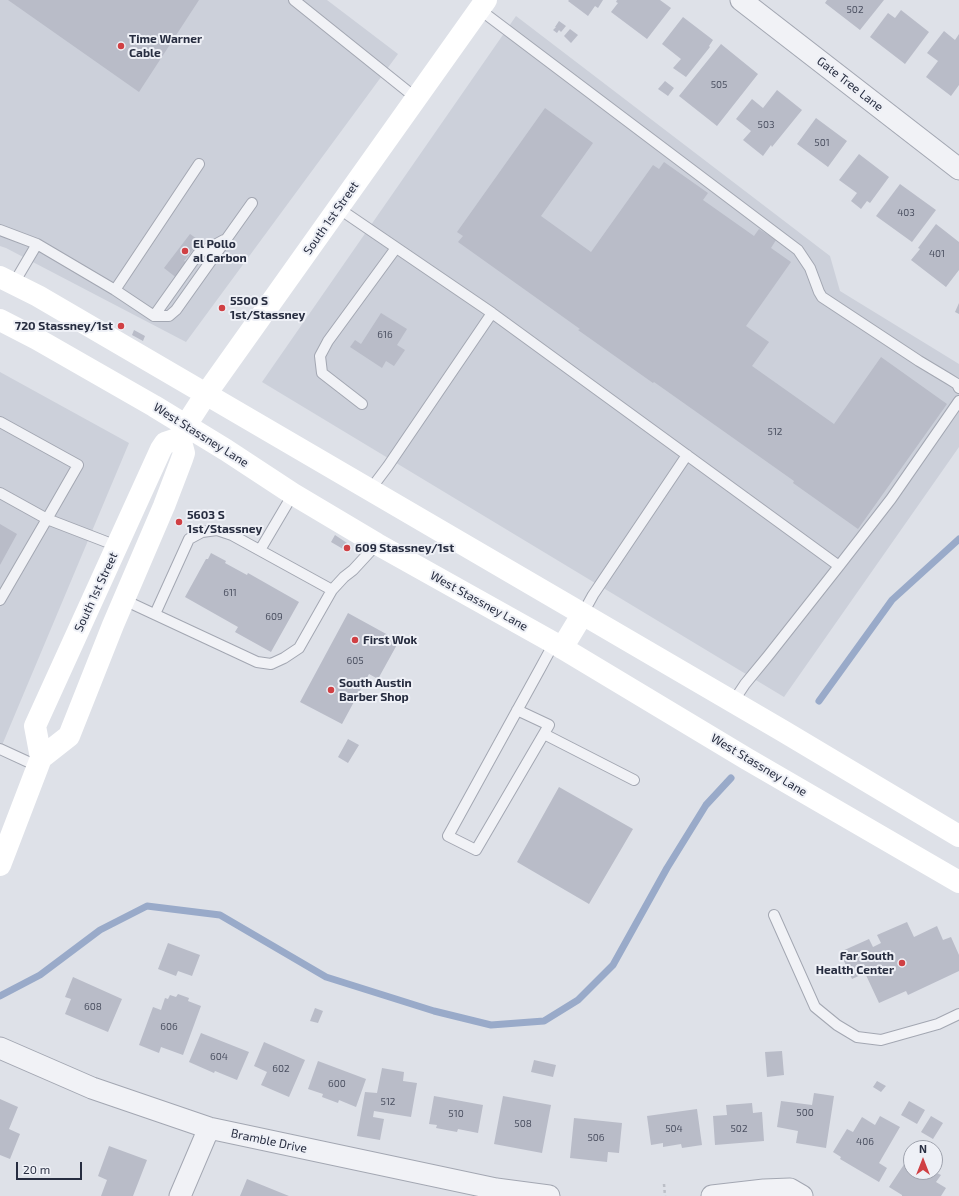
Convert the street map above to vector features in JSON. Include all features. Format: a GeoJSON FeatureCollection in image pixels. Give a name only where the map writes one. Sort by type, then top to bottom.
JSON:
{"type":"FeatureCollection","features":[{"type":"Feature","properties":{"kind":"main road","name":"South 1st Street"},"geometry":{"type":"LineString","coordinates":[[39,762],[35,726],[161,449],[165,443],[183,432],[206,394],[483,4]]}},
{"type":"Feature","properties":{"kind":"main road"},"geometry":{"type":"LineString","coordinates":[[7,280],[38,296],[206,394],[959,836]]}},
{"type":"Feature","properties":{"kind":"main road","name":"West Stassney Lane"},"geometry":{"type":"LineString","coordinates":[[0,320],[38,339],[183,432],[226,450],[293,494],[377,544],[558,646],[747,759],[959,882]]}},
{"type":"Feature","properties":{"kind":"main road"},"geometry":{"type":"LineString","coordinates":[[2,854],[39,762],[69,736],[182,459],[184,453],[183,432]]}},
{"type":"Feature","properties":{"kind":"main road"},"geometry":{"type":"LineString","coordinates":[[558,646],[582,615]]}},
{"type":"Feature","properties":{"kind":"street","name":"Gate Tree Lane"},"geometry":{"type":"LineString","coordinates":[[741,0],[959,169]]}},
{"type":"Feature","properties":{"kind":"street","name":"Bramble Drive"},"geometry":{"type":"LineString","coordinates":[[0,1048],[92,1088],[208,1128],[495,1193],[549,1196]]}},
{"type":"Feature","properties":{"kind":"street"},"geometry":{"type":"LineString","coordinates":[[180,1196],[208,1128]]}},
{"type":"Feature","properties":{"kind":"street"},"geometry":{"type":"LineString","coordinates":[[712,1196],[764,1190],[793,1194]]}},
{"type":"Feature","properties":{"kind":"lane"},"geometry":{"type":"LineString","coordinates":[[294,0],[416,98]]}},
{"type":"Feature","properties":{"kind":"lane"},"geometry":{"type":"LineString","coordinates":[[483,4],[798,250],[810,268],[822,297],[919,361],[957,384],[959,388]]}},
{"type":"Feature","properties":{"kind":"lane"},"geometry":{"type":"LineString","coordinates":[[115,290],[199,164]]}},
{"type":"Feature","properties":{"kind":"lane"},"geometry":{"type":"LineString","coordinates":[[0,230],[37,244],[115,290],[154,316],[169,316],[176,310],[252,203]]}},
{"type":"Feature","properties":{"kind":"lane"},"geometry":{"type":"LineString","coordinates":[[338,208],[492,313],[839,566]]}},
{"type":"Feature","properties":{"kind":"lane"},"geometry":{"type":"LineString","coordinates":[[154,316],[198,254],[226,240]]}},
{"type":"Feature","properties":{"kind":"lane"},"geometry":{"type":"LineString","coordinates":[[7,280],[37,244]]}},
{"type":"Feature","properties":{"kind":"lane"},"geometry":{"type":"LineString","coordinates":[[362,404],[322,373],[320,356],[328,341],[396,248]]}},
{"type":"Feature","properties":{"kind":"lane"},"geometry":{"type":"LineString","coordinates":[[370,490],[388,466],[492,313]]}},
{"type":"Feature","properties":{"kind":"lane"},"geometry":{"type":"LineString","coordinates":[[733,702],[745,684],[891,499],[959,401]]}},
{"type":"Feature","properties":{"kind":"lane"},"geometry":{"type":"LineString","coordinates":[[0,422],[78,465],[0,600]]}},
{"type":"Feature","properties":{"kind":"lane"},"geometry":{"type":"LineString","coordinates":[[582,615],[593,595],[687,455]]}},
{"type":"Feature","properties":{"kind":"lane"},"geometry":{"type":"LineString","coordinates":[[0,493],[47,519],[117,546]]}},
{"type":"Feature","properties":{"kind":"lane"},"geometry":{"type":"LineString","coordinates":[[260,550],[293,494]]}},
{"type":"Feature","properties":{"kind":"lane"},"geometry":{"type":"LineString","coordinates":[[155,614],[189,539],[202,532],[217,530],[232,534],[332,590]]}},
{"type":"Feature","properties":{"kind":"lane"},"geometry":{"type":"LineString","coordinates":[[124,600],[257,662],[271,664],[284,658],[299,648],[332,590],[377,544]]}},
{"type":"Feature","properties":{"kind":"lane"},"geometry":{"type":"LineString","coordinates":[[518,710],[549,725],[476,850],[448,836],[518,710],[558,646]]}},
{"type":"Feature","properties":{"kind":"lane"},"geometry":{"type":"LineString","coordinates":[[544,734],[634,780]]}},
{"type":"Feature","properties":{"kind":"lane"},"geometry":{"type":"LineString","coordinates":[[0,749],[39,762]]}},
{"type":"Feature","properties":{"kind":"lane"},"geometry":{"type":"LineString","coordinates":[[774,915],[815,1007],[837,1025],[857,1037],[881,1040],[938,1024],[959,1014]]}},
{"type":"Feature","properties":{"kind":"path"},"geometry":{"type":"LineString","coordinates":[[664,1184],[665,1196]]}},
{"type":"Feature","properties":{"kind":"shaded area"},"geometry":{"type":"Polygon","coordinates":[[[0,0],[327,0],[398,54],[186,342],[0,246],[0,0]]]}},
{"type":"Feature","properties":{"kind":"shaded area"},"geometry":{"type":"Polygon","coordinates":[[[516,16],[830,256],[840,291],[959,364],[959,447],[784,697],[262,382],[516,16]]]}},
{"type":"Feature","properties":{"kind":"shaded area"},"geometry":{"type":"Polygon","coordinates":[[[0,372],[129,443],[0,750],[0,372]]]}},
{"type":"Feature","properties":{"kind":"building","name":"Time Warner Cable"},"geometry":{"type":"Polygon","coordinates":[[[8,0],[199,0],[139,92],[8,0]]]}},
{"type":"Feature","properties":{"kind":"building"},"geometry":{"type":"Polygon","coordinates":[[[603,0],[598,8],[595,6],[588,16],[568,1],[603,0]]]}},
{"type":"Feature","properties":{"kind":"building"},"geometry":{"type":"Polygon","coordinates":[[[617,0],[660,0],[671,8],[647,39],[611,12],[618,3],[616,2],[617,0]]]}},
{"type":"Feature","properties":{"kind":"building"},"geometry":{"type":"Polygon","coordinates":[[[827,0],[884,0],[860,30],[825,3],[827,0]]]}},
{"type":"Feature","properties":{"kind":"building"},"geometry":{"type":"Polygon","coordinates":[[[901,10],[929,32],[905,64],[870,37],[888,13],[895,18],[901,10]]]}},
{"type":"Feature","properties":{"kind":"building"},"geometry":{"type":"Polygon","coordinates":[[[683,17],[713,40],[709,46],[710,47],[686,77],[673,68],[681,59],[662,44],[683,17]]]}},
{"type":"Feature","properties":{"kind":"building"},"geometry":{"type":"Polygon","coordinates":[[[559,21],[566,26],[561,32],[559,30],[557,33],[553,30],[559,21]]]}},
{"type":"Feature","properties":{"kind":"building"},"geometry":{"type":"Polygon","coordinates":[[[570,29],[578,35],[571,43],[564,36],[570,29]]]}},
{"type":"Feature","properties":{"kind":"building"},"geometry":{"type":"Polygon","coordinates":[[[944,31],[955,40],[959,34],[959,85],[951,96],[926,77],[938,61],[927,53],[944,31]]]}},
{"type":"Feature","properties":{"kind":"building"},"geometry":{"type":"Polygon","coordinates":[[[721,44],[758,74],[717,126],[679,96],[721,44]]]}},
{"type":"Feature","properties":{"kind":"building"},"geometry":{"type":"Polygon","coordinates":[[[665,81],[674,88],[668,96],[658,89],[665,81]]]}},
{"type":"Feature","properties":{"kind":"building"},"geometry":{"type":"Polygon","coordinates":[[[777,90],[802,110],[763,156],[743,140],[751,131],[736,119],[752,99],[763,108],[777,90]]]}},
{"type":"Feature","properties":{"kind":"building"},"geometry":{"type":"Polygon","coordinates":[[[545,108],[593,143],[541,216],[591,252],[653,165],[659,169],[664,162],[708,193],[703,200],[754,236],[759,229],[776,240],[771,248],[791,262],[746,326],[769,342],[752,366],[834,424],[881,357],[947,404],[858,529],[793,483],[794,481],[578,330],[580,329],[458,242],[463,236],[457,232],[545,108]]]}},
{"type":"Feature","properties":{"kind":"building"},"geometry":{"type":"Polygon","coordinates":[[[816,118],[847,141],[828,167],[797,144],[816,118]]]}},
{"type":"Feature","properties":{"kind":"building"},"geometry":{"type":"Polygon","coordinates":[[[859,154],[889,177],[870,203],[867,201],[861,209],[851,201],[857,193],[839,180],[859,154]]]}},
{"type":"Feature","properties":{"kind":"building"},"geometry":{"type":"Polygon","coordinates":[[[900,184],[936,210],[912,242],[876,216],[900,184]]]}},
{"type":"Feature","properties":{"kind":"building"},"geometry":{"type":"Polygon","coordinates":[[[936,224],[959,242],[959,270],[946,287],[911,260],[936,224]]]}},
{"type":"Feature","properties":{"kind":"building","name":"El Pollo al Carbon"},"geometry":{"type":"Polygon","coordinates":[[[190,234],[200,241],[184,261],[189,264],[178,279],[164,268],[190,234]]]}},
{"type":"Feature","properties":{"kind":"building"},"geometry":{"type":"Polygon","coordinates":[[[959,303],[959,314],[955,312],[959,303]]]}},
{"type":"Feature","properties":{"kind":"building"},"geometry":{"type":"Polygon","coordinates":[[[381,313],[407,329],[397,345],[405,350],[394,366],[386,361],[382,368],[350,347],[355,340],[361,344],[381,313]]]}},
{"type":"Feature","properties":{"kind":"building"},"geometry":{"type":"Polygon","coordinates":[[[134,330],[145,336],[143,341],[132,335],[134,330]]]}},
{"type":"Feature","properties":{"kind":"building"},"geometry":{"type":"Polygon","coordinates":[[[0,524],[17,534],[0,565],[0,524]]]}},
{"type":"Feature","properties":{"kind":"building"},"geometry":{"type":"Polygon","coordinates":[[[335,535],[347,543],[343,549],[331,542],[335,535]]]}},
{"type":"Feature","properties":{"kind":"building"},"geometry":{"type":"Polygon","coordinates":[[[211,553],[226,561],[225,563],[247,575],[248,573],[299,602],[271,652],[235,632],[238,627],[185,597],[206,559],[208,559],[211,553]]]}},
{"type":"Feature","properties":{"kind":"building"},"geometry":{"type":"Polygon","coordinates":[[[348,613],[399,641],[378,679],[369,674],[342,724],[300,702],[348,613]]]}},
{"type":"Feature","properties":{"kind":"building"},"geometry":{"type":"Polygon","coordinates":[[[348,739],[359,745],[348,763],[338,757],[348,739]]]}},
{"type":"Feature","properties":{"kind":"building"},"geometry":{"type":"Polygon","coordinates":[[[559,787],[633,829],[589,904],[517,862],[559,787]]]}},
{"type":"Feature","properties":{"kind":"building","name":"Far South Health Center"},"geometry":{"type":"Polygon","coordinates":[[[907,922],[914,937],[937,926],[943,940],[951,937],[959,955],[959,971],[908,995],[906,991],[879,1003],[865,973],[852,979],[840,952],[869,939],[873,947],[881,943],[877,935],[907,922]]]}},
{"type":"Feature","properties":{"kind":"building"},"geometry":{"type":"Polygon","coordinates":[[[168,943],[200,955],[192,976],[178,971],[176,976],[158,969],[168,943]]]}},
{"type":"Feature","properties":{"kind":"building"},"geometry":{"type":"Polygon","coordinates":[[[73,977],[122,999],[108,1032],[65,1014],[71,999],[65,997],[73,977]]]}},
{"type":"Feature","properties":{"kind":"building"},"geometry":{"type":"Polygon","coordinates":[[[178,994],[189,998],[188,1001],[201,1006],[183,1055],[161,1047],[159,1053],[139,1045],[153,1007],[161,1010],[165,998],[168,999],[170,995],[176,997],[178,994]]]}},
{"type":"Feature","properties":{"kind":"building"},"geometry":{"type":"Polygon","coordinates":[[[315,1008],[323,1011],[318,1023],[310,1021],[315,1008]]]}},
{"type":"Feature","properties":{"kind":"building"},"geometry":{"type":"Polygon","coordinates":[[[201,1033],[249,1052],[237,1080],[215,1071],[214,1073],[189,1062],[201,1033]]]}},
{"type":"Feature","properties":{"kind":"building"},"geometry":{"type":"Polygon","coordinates":[[[264,1042],[305,1060],[289,1097],[261,1085],[267,1072],[254,1066],[264,1042]]]}},
{"type":"Feature","properties":{"kind":"building"},"geometry":{"type":"Polygon","coordinates":[[[782,1051],[784,1075],[767,1077],[765,1052],[782,1051]]]}},
{"type":"Feature","properties":{"kind":"building"},"geometry":{"type":"Polygon","coordinates":[[[534,1060],[556,1065],[553,1077],[531,1072],[534,1060]]]}},
{"type":"Feature","properties":{"kind":"building"},"geometry":{"type":"Polygon","coordinates":[[[318,1061],[366,1079],[356,1107],[339,1100],[338,1103],[322,1097],[323,1094],[308,1089],[318,1061]]]}},
{"type":"Feature","properties":{"kind":"building"},"geometry":{"type":"Polygon","coordinates":[[[382,1068],[404,1072],[403,1081],[417,1083],[411,1117],[374,1111],[373,1117],[384,1119],[380,1140],[357,1136],[365,1092],[377,1093],[382,1068]]]}},
{"type":"Feature","properties":{"kind":"building"},"geometry":{"type":"Polygon","coordinates":[[[877,1081],[886,1086],[881,1092],[873,1087],[877,1081]]]}},
{"type":"Feature","properties":{"kind":"building"},"geometry":{"type":"Polygon","coordinates":[[[814,1093],[834,1096],[826,1148],[796,1143],[798,1131],[777,1127],[781,1101],[812,1105],[814,1093]]]}},
{"type":"Feature","properties":{"kind":"building"},"geometry":{"type":"Polygon","coordinates":[[[434,1096],[483,1105],[478,1133],[458,1129],[457,1132],[436,1128],[437,1125],[429,1124],[434,1096]]]}},
{"type":"Feature","properties":{"kind":"building"},"geometry":{"type":"Polygon","coordinates":[[[503,1096],[551,1105],[542,1153],[494,1144],[503,1096]]]}},
{"type":"Feature","properties":{"kind":"building"},"geometry":{"type":"Polygon","coordinates":[[[0,1099],[18,1107],[9,1129],[20,1134],[10,1159],[0,1155],[0,1099]]]}},
{"type":"Feature","properties":{"kind":"building"},"geometry":{"type":"Polygon","coordinates":[[[909,1101],[925,1110],[917,1124],[901,1115],[909,1101]]]}},
{"type":"Feature","properties":{"kind":"building"},"geometry":{"type":"Polygon","coordinates":[[[752,1103],[753,1113],[762,1112],[764,1141],[715,1145],[713,1116],[727,1115],[726,1105],[752,1103]]]}},
{"type":"Feature","properties":{"kind":"building"},"geometry":{"type":"Polygon","coordinates":[[[697,1109],[702,1145],[682,1148],[681,1144],[663,1147],[663,1143],[651,1145],[647,1116],[697,1109]]]}},
{"type":"Feature","properties":{"kind":"building"},"geometry":{"type":"Polygon","coordinates":[[[880,1116],[900,1127],[879,1163],[887,1168],[879,1182],[840,1159],[841,1157],[833,1152],[847,1129],[853,1132],[862,1117],[875,1125],[880,1116]]]}},
{"type":"Feature","properties":{"kind":"building"},"geometry":{"type":"Polygon","coordinates":[[[931,1116],[943,1123],[933,1139],[921,1132],[931,1116]]]}},
{"type":"Feature","properties":{"kind":"building"},"geometry":{"type":"Polygon","coordinates":[[[574,1118],[622,1123],[619,1153],[608,1152],[607,1162],[570,1158],[574,1118]]]}},
{"type":"Feature","properties":{"kind":"building"},"geometry":{"type":"Polygon","coordinates":[[[109,1146],[147,1160],[133,1196],[101,1196],[107,1180],[98,1176],[109,1146]]]}},
{"type":"Feature","properties":{"kind":"building"},"geometry":{"type":"Polygon","coordinates":[[[903,1166],[903,1180],[937,1180],[936,1182],[946,1188],[941,1196],[902,1196],[889,1187],[903,1166]]]}},
{"type":"Feature","properties":{"kind":"building"},"geometry":{"type":"Polygon","coordinates":[[[247,1179],[289,1196],[240,1196],[247,1179]]]}},
{"type":"Feature","properties":{"kind":"waterway"},"geometry":{"type":"LineString","coordinates":[[819,701],[892,600],[959,539]]}},
{"type":"Feature","properties":{"kind":"waterway"},"geometry":{"type":"LineString","coordinates":[[0,996],[40,975],[100,930],[147,906],[220,915],[326,977],[434,1011],[491,1025],[544,1021],[578,1000],[613,965],[667,868],[706,805],[731,778]]}},
{"type":"Feature","properties":{"kind":"place","name":"Time Warner Cable"},"geometry":{"type":"Point","coordinates":[121,46]}},
{"type":"Feature","properties":{"kind":"place","name":"El Pollo al Carbon"},"geometry":{"type":"Point","coordinates":[185,251]}},
{"type":"Feature","properties":{"kind":"place","name":"5500 S 1st/Stassney"},"geometry":{"type":"Point","coordinates":[222,308]}},
{"type":"Feature","properties":{"kind":"place","name":"720 Stassney/1st"},"geometry":{"type":"Point","coordinates":[121,326]}},
{"type":"Feature","properties":{"kind":"place","name":"5603 S 1st/Stassney"},"geometry":{"type":"Point","coordinates":[179,522]}},
{"type":"Feature","properties":{"kind":"place","name":"609 Stassney/1st"},"geometry":{"type":"Point","coordinates":[347,548]}},
{"type":"Feature","properties":{"kind":"place","name":"First Wok"},"geometry":{"type":"Point","coordinates":[355,640]}},
{"type":"Feature","properties":{"kind":"place","name":"South Austin Barber Shop"},"geometry":{"type":"Point","coordinates":[331,690]}},
{"type":"Feature","properties":{"kind":"place","name":"Far South Health Center"},"geometry":{"type":"Point","coordinates":[902,963]}}]}
